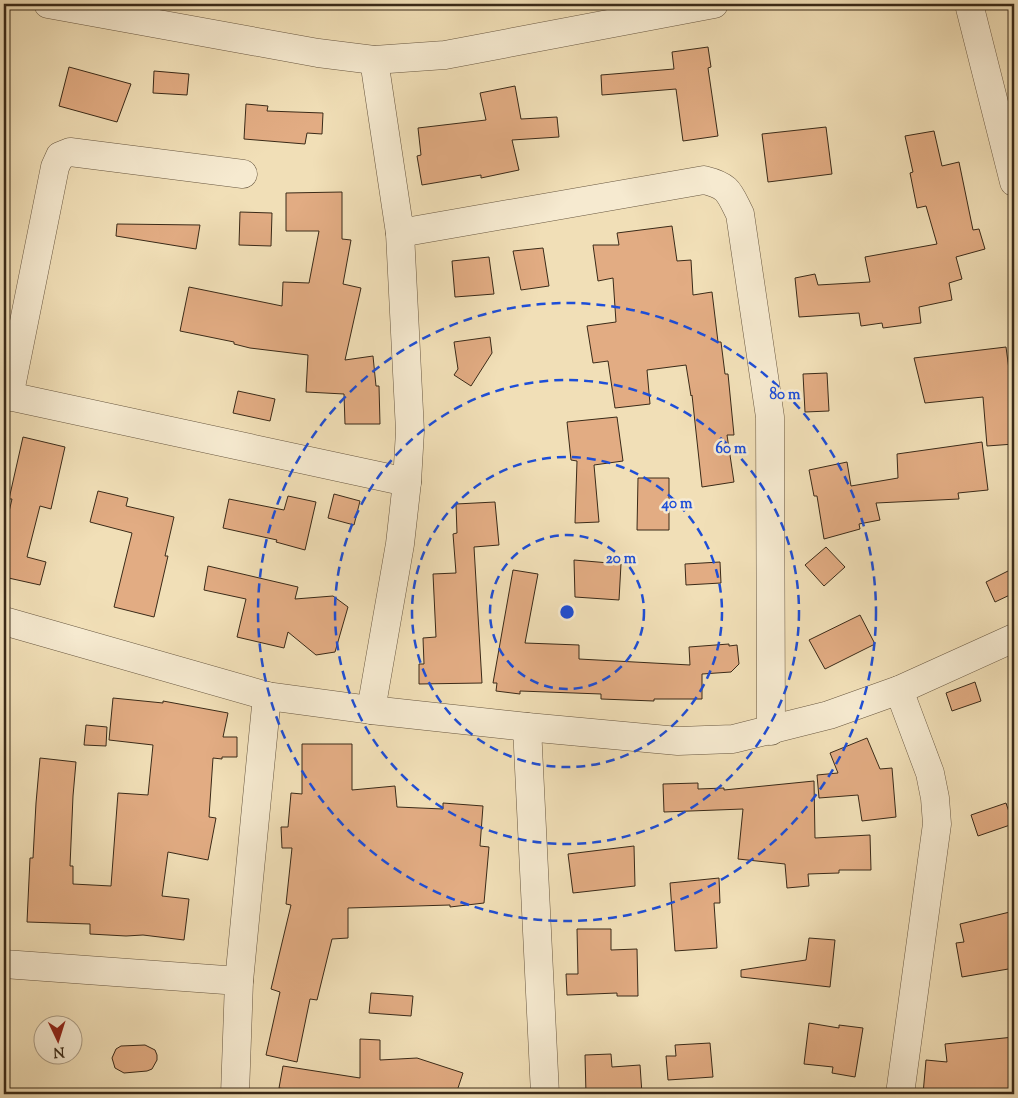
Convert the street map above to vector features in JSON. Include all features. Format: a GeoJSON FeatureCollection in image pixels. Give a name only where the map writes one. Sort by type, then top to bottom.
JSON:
{"type":"FeatureCollection","features":[{"type":"Feature","properties":{"kind":"street"},"geometry":{"type":"LineString","coordinates":[[48,4],[318,54],[374,60],[445,55],[708,4]]}},
{"type":"Feature","properties":{"kind":"street"},"geometry":{"type":"LineString","coordinates":[[969,4],[1014,182]]}},
{"type":"Feature","properties":{"kind":"street"},"geometry":{"type":"LineString","coordinates":[[371,710],[400,544],[410,432],[400,233],[374,60]]}},
{"type":"Feature","properties":{"kind":"street"},"geometry":{"type":"LineString","coordinates":[[242,174],[70,152],[60,156],[55,167],[7,396],[407,482]]}},
{"type":"Feature","properties":{"kind":"street"},"geometry":{"type":"LineString","coordinates":[[400,233],[704,180],[720,184],[730,194],[740,214],[770,417],[771,730]]}},
{"type":"Feature","properties":{"kind":"street"},"geometry":{"type":"LineString","coordinates":[[4,621],[267,696],[371,710],[678,741],[733,739],[829,715],[899,690],[1014,638]]}},
{"type":"Feature","properties":{"kind":"street"},"geometry":{"type":"LineString","coordinates":[[899,690],[930,774],[935,798],[937,824],[900,1094]]}},
{"type":"Feature","properties":{"kind":"street"},"geometry":{"type":"LineString","coordinates":[[235,1094],[239,980],[267,696]]}},
{"type":"Feature","properties":{"kind":"street"},"geometry":{"type":"LineString","coordinates":[[527,727],[545,1094]]}},
{"type":"Feature","properties":{"kind":"street"},"geometry":{"type":"LineString","coordinates":[[4,964],[239,980]]}},
{"type":"Feature","properties":{"kind":"building"},"geometry":{"type":"Polygon","coordinates":[[[708,47],[711,67],[708,68],[718,136],[683,141],[676,89],[602,95],[601,75],[674,69],[672,52],[708,47]]]}},
{"type":"Feature","properties":{"kind":"building"},"geometry":{"type":"Polygon","coordinates":[[[69,67],[131,84],[117,122],[59,106],[69,67]]]}},
{"type":"Feature","properties":{"kind":"building"},"geometry":{"type":"Polygon","coordinates":[[[154,71],[189,74],[187,95],[153,93],[154,71]]]}},
{"type":"Feature","properties":{"kind":"building"},"geometry":{"type":"Polygon","coordinates":[[[515,86],[521,119],[557,117],[559,137],[512,140],[519,170],[481,178],[481,175],[422,185],[417,156],[421,155],[418,128],[486,120],[480,93],[515,86]]]}},
{"type":"Feature","properties":{"kind":"building"},"geometry":{"type":"Polygon","coordinates":[[[246,104],[268,106],[267,111],[323,113],[322,134],[307,133],[305,144],[244,139],[246,104]]]}},
{"type":"Feature","properties":{"kind":"building"},"geometry":{"type":"Polygon","coordinates":[[[826,127],[832,174],[768,182],[762,134],[826,127]]]}},
{"type":"Feature","properties":{"kind":"building"},"geometry":{"type":"Polygon","coordinates":[[[934,131],[942,166],[959,162],[973,230],[979,229],[985,249],[956,257],[962,279],[949,283],[952,300],[919,307],[921,323],[883,328],[882,323],[861,326],[859,313],[799,317],[795,278],[815,274],[818,285],[870,282],[865,257],[937,244],[926,206],[917,208],[910,173],[913,172],[905,136],[934,131]]]}},
{"type":"Feature","properties":{"kind":"building"},"geometry":{"type":"Polygon","coordinates":[[[342,192],[342,239],[351,240],[343,284],[361,288],[345,360],[373,356],[376,386],[379,386],[380,424],[345,424],[344,394],[306,392],[308,355],[250,348],[234,344],[234,342],[180,331],[189,287],[282,306],[283,282],[309,283],[319,231],[286,231],[286,193],[342,192]]]}},
{"type":"Feature","properties":{"kind":"building"},"geometry":{"type":"Polygon","coordinates":[[[240,212],[272,213],[271,246],[239,245],[240,212]]]}},
{"type":"Feature","properties":{"kind":"building"},"geometry":{"type":"Polygon","coordinates":[[[117,224],[200,225],[196,249],[116,236],[117,224]]]}},
{"type":"Feature","properties":{"kind":"building"},"geometry":{"type":"Polygon","coordinates":[[[672,226],[677,261],[691,260],[693,295],[712,292],[718,342],[721,342],[725,374],[728,374],[734,435],[727,435],[734,482],[702,487],[692,395],[686,365],[647,370],[650,404],[615,408],[608,361],[593,363],[587,326],[616,322],[613,278],[598,281],[593,245],[619,245],[617,233],[672,226]]]}},
{"type":"Feature","properties":{"kind":"building"},"geometry":{"type":"Polygon","coordinates":[[[543,248],[549,286],[521,290],[513,251],[543,248]]]}},
{"type":"Feature","properties":{"kind":"building"},"geometry":{"type":"Polygon","coordinates":[[[489,257],[494,294],[455,297],[452,261],[489,257]]]}},
{"type":"Feature","properties":{"kind":"building"},"geometry":{"type":"Polygon","coordinates":[[[490,337],[492,353],[471,386],[454,375],[458,369],[454,342],[490,337]]]}},
{"type":"Feature","properties":{"kind":"building"},"geometry":{"type":"Polygon","coordinates":[[[1006,347],[1014,407],[1014,444],[987,446],[983,397],[925,403],[914,358],[1006,347]]]}},
{"type":"Feature","properties":{"kind":"building"},"geometry":{"type":"Polygon","coordinates":[[[827,373],[829,411],[805,412],[803,374],[827,373]]]}},
{"type":"Feature","properties":{"kind":"building"},"geometry":{"type":"Polygon","coordinates":[[[238,391],[275,399],[270,421],[233,413],[238,391]]]}},
{"type":"Feature","properties":{"kind":"building"},"geometry":{"type":"Polygon","coordinates":[[[617,417],[623,461],[594,465],[599,522],[575,523],[577,461],[571,460],[567,422],[617,417]]]}},
{"type":"Feature","properties":{"kind":"building"},"geometry":{"type":"Polygon","coordinates":[[[23,437],[65,447],[51,509],[40,506],[27,557],[46,562],[40,585],[4,577],[4,533],[12,499],[9,499],[23,437]]]}},
{"type":"Feature","properties":{"kind":"building"},"geometry":{"type":"Polygon","coordinates":[[[982,442],[988,490],[958,493],[959,499],[876,503],[880,520],[859,524],[860,529],[824,539],[817,496],[814,496],[809,470],[847,462],[851,486],[898,478],[897,454],[982,442]]]}},
{"type":"Feature","properties":{"kind":"building"},"geometry":{"type":"Polygon","coordinates":[[[638,478],[669,478],[669,530],[637,530],[638,478]]]}},
{"type":"Feature","properties":{"kind":"building"},"geometry":{"type":"Polygon","coordinates":[[[98,491],[128,498],[126,506],[174,517],[165,556],[168,556],[154,617],[114,607],[132,533],[90,522],[98,491]]]}},
{"type":"Feature","properties":{"kind":"building"},"geometry":{"type":"Polygon","coordinates":[[[334,494],[360,501],[354,525],[328,518],[334,494]]]}},
{"type":"Feature","properties":{"kind":"building"},"geometry":{"type":"Polygon","coordinates":[[[288,496],[316,502],[305,550],[276,542],[277,540],[223,528],[229,499],[284,510],[288,496]]]}},
{"type":"Feature","properties":{"kind":"building"},"geometry":{"type":"Polygon","coordinates":[[[495,502],[499,545],[474,547],[482,683],[419,684],[419,664],[424,664],[423,638],[436,637],[433,574],[456,573],[453,534],[457,533],[456,504],[495,502]]]}},
{"type":"Feature","properties":{"kind":"building"},"geometry":{"type":"Polygon","coordinates":[[[826,547],[845,567],[824,586],[805,565],[826,547]]]}},
{"type":"Feature","properties":{"kind":"building"},"geometry":{"type":"Polygon","coordinates":[[[574,560],[621,564],[619,600],[575,597],[574,560]]]}},
{"type":"Feature","properties":{"kind":"building"},"geometry":{"type":"Polygon","coordinates":[[[720,562],[721,583],[686,585],[685,564],[720,562]]]}},
{"type":"Feature","properties":{"kind":"building"},"geometry":{"type":"Polygon","coordinates":[[[208,566],[298,587],[295,599],[333,596],[348,607],[335,652],[316,655],[288,632],[284,648],[237,637],[246,599],[204,590],[208,566]]]}},
{"type":"Feature","properties":{"kind":"building"},"geometry":{"type":"Polygon","coordinates":[[[1014,568],[1014,593],[995,602],[986,582],[1014,568]]]}},
{"type":"Feature","properties":{"kind":"building"},"geometry":{"type":"Polygon","coordinates":[[[513,570],[538,574],[525,643],[579,645],[579,659],[690,665],[689,647],[729,644],[729,646],[737,645],[739,664],[731,672],[702,674],[702,699],[654,699],[654,701],[601,699],[601,694],[520,691],[520,694],[496,691],[497,683],[493,683],[513,570]]]}},
{"type":"Feature","properties":{"kind":"building"},"geometry":{"type":"Polygon","coordinates":[[[860,615],[875,644],[825,669],[809,640],[860,615]]]}},
{"type":"Feature","properties":{"kind":"building"},"geometry":{"type":"Polygon","coordinates":[[[975,682],[981,701],[952,711],[946,693],[975,682]]]}},
{"type":"Feature","properties":{"kind":"building"},"geometry":{"type":"Polygon","coordinates":[[[113,698],[163,703],[163,701],[228,713],[223,737],[237,737],[237,757],[213,758],[209,817],[216,818],[208,860],[168,852],[162,896],[189,899],[184,940],[143,935],[90,934],[90,924],[27,922],[30,858],[33,858],[40,758],[76,762],[70,866],[73,866],[73,884],[111,886],[118,793],[148,795],[153,745],[109,740],[113,698]]]}},
{"type":"Feature","properties":{"kind":"building"},"geometry":{"type":"Polygon","coordinates":[[[86,725],[107,727],[106,746],[84,745],[86,725]]]}},
{"type":"Feature","properties":{"kind":"building"},"geometry":{"type":"Polygon","coordinates":[[[867,738],[880,769],[892,768],[896,817],[862,821],[858,795],[819,798],[817,775],[838,773],[830,753],[867,738]]]}},
{"type":"Feature","properties":{"kind":"building"},"geometry":{"type":"Polygon","coordinates":[[[302,744],[352,744],[352,790],[395,786],[397,807],[443,809],[443,803],[483,806],[480,846],[489,847],[484,903],[450,907],[450,905],[348,908],[348,938],[332,939],[317,1000],[310,999],[297,1062],[266,1055],[280,992],[271,989],[291,905],[286,904],[292,848],[282,848],[281,827],[288,827],[291,793],[302,794],[302,744]]]}},
{"type":"Feature","properties":{"kind":"building"},"geometry":{"type":"Polygon","coordinates":[[[814,781],[815,838],[870,835],[871,870],[839,870],[839,873],[808,874],[809,886],[787,888],[785,864],[738,859],[743,809],[664,812],[663,784],[698,783],[698,789],[724,788],[724,790],[814,781]]]}},
{"type":"Feature","properties":{"kind":"building"},"geometry":{"type":"Polygon","coordinates":[[[1006,803],[1013,824],[978,836],[971,815],[1006,803]]]}},
{"type":"Feature","properties":{"kind":"building"},"geometry":{"type":"Polygon","coordinates":[[[634,846],[635,886],[573,893],[568,854],[634,846]]]}},
{"type":"Feature","properties":{"kind":"building"},"geometry":{"type":"Polygon","coordinates":[[[719,878],[720,903],[714,903],[717,948],[675,951],[670,883],[719,878]]]}},
{"type":"Feature","properties":{"kind":"building"},"geometry":{"type":"Polygon","coordinates":[[[1014,911],[1014,968],[962,977],[956,943],[964,942],[960,924],[1014,911]]]}},
{"type":"Feature","properties":{"kind":"building"},"geometry":{"type":"Polygon","coordinates":[[[577,929],[611,929],[611,950],[637,949],[638,996],[617,996],[617,993],[567,995],[566,974],[578,974],[577,929]]]}},
{"type":"Feature","properties":{"kind":"building"},"geometry":{"type":"Polygon","coordinates":[[[809,938],[835,940],[830,987],[741,977],[741,970],[806,960],[809,938]]]}},
{"type":"Feature","properties":{"kind":"building"},"geometry":{"type":"Polygon","coordinates":[[[371,993],[413,996],[411,1016],[369,1013],[371,993]]]}},
{"type":"Feature","properties":{"kind":"building"},"geometry":{"type":"Polygon","coordinates":[[[809,1023],[839,1028],[839,1025],[863,1028],[855,1077],[832,1073],[833,1067],[804,1064],[809,1023]]]}},
{"type":"Feature","properties":{"kind":"building"},"geometry":{"type":"Polygon","coordinates":[[[1014,1037],[1014,1094],[923,1094],[926,1060],[947,1062],[945,1044],[1014,1037]]]}},
{"type":"Feature","properties":{"kind":"building"},"geometry":{"type":"Polygon","coordinates":[[[360,1039],[380,1040],[380,1060],[417,1058],[463,1073],[456,1094],[301,1094],[301,1092],[279,1088],[283,1066],[360,1078],[360,1039]]]}},
{"type":"Feature","properties":{"kind":"building"},"geometry":{"type":"Polygon","coordinates":[[[710,1043],[713,1077],[668,1080],[666,1056],[676,1056],[675,1045],[710,1043]]]}},
{"type":"Feature","properties":{"kind":"building"},"geometry":{"type":"Polygon","coordinates":[[[145,1045],[155,1050],[157,1055],[157,1060],[152,1069],[124,1073],[115,1068],[112,1058],[116,1049],[121,1046],[145,1045]]]}},
{"type":"Feature","properties":{"kind":"building"},"geometry":{"type":"Polygon","coordinates":[[[611,1054],[612,1067],[640,1065],[642,1094],[586,1094],[585,1055],[611,1054]]]}}]}
